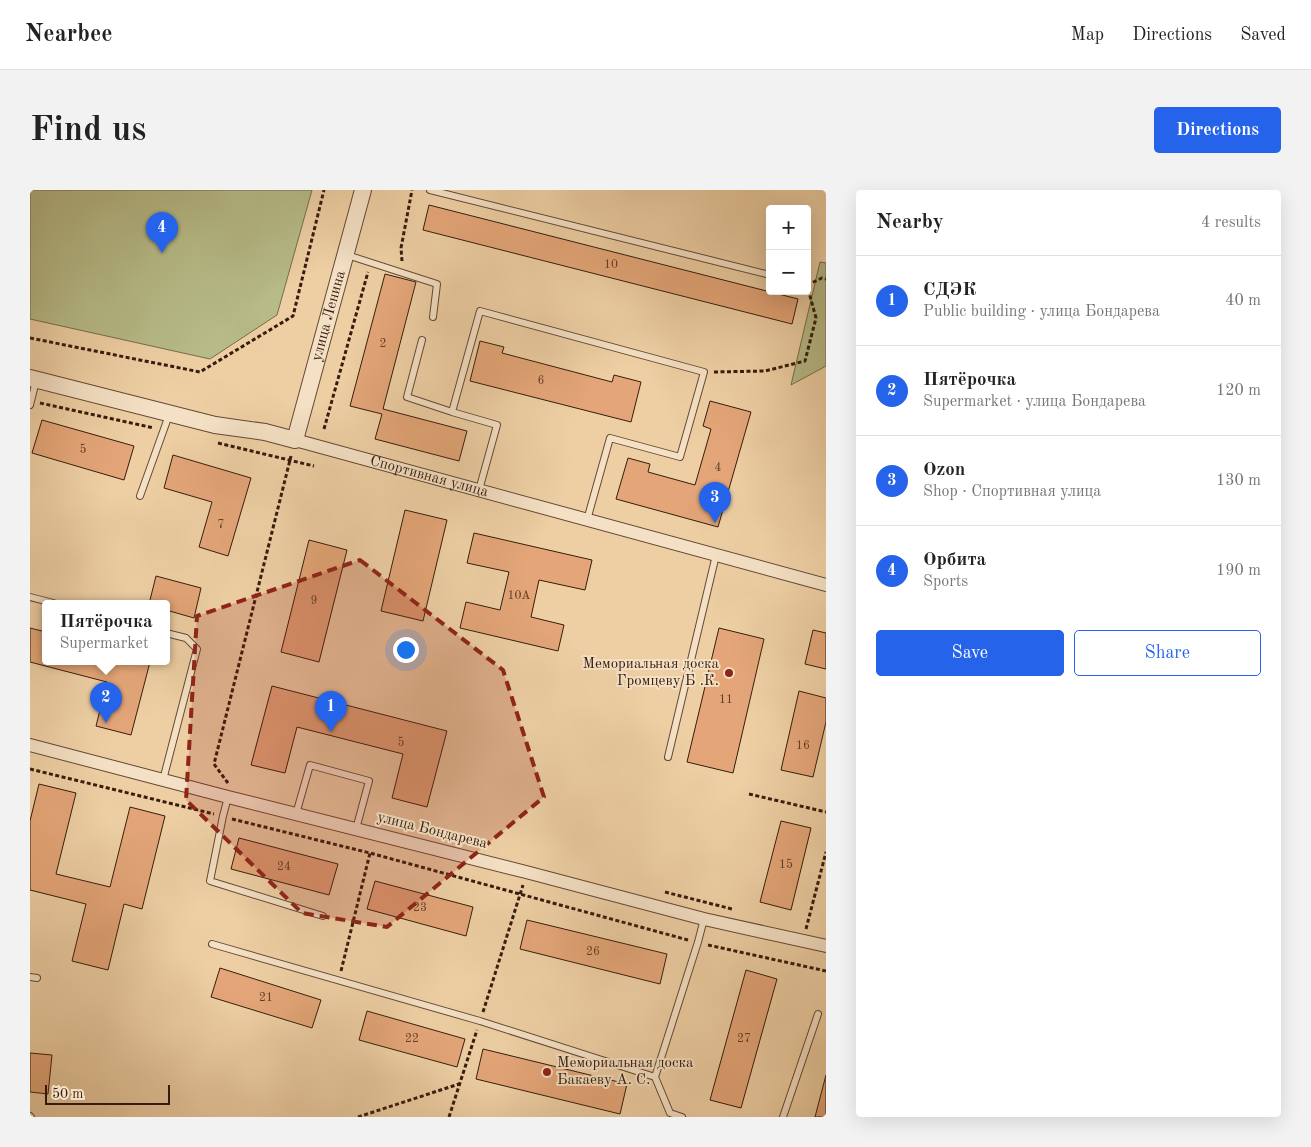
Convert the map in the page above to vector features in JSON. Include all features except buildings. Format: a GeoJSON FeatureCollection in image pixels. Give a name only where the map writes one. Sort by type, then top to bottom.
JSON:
{"type":"FeatureCollection","features":[{"type":"Feature","properties":{"kind":"street","name":"улица Ленина"},"geometry":{"type":"LineString","coordinates":[[295,440],[363,190]]}},
{"type":"Feature","properties":{"kind":"street","name":"Спортивная улица"},"geometry":{"type":"LineString","coordinates":[[33,378],[215,426],[265,432],[826,585]]}},
{"type":"Feature","properties":{"kind":"street","name":"улица Бондарева"},"geometry":{"type":"LineString","coordinates":[[30,746],[704,919],[826,946]]}},
{"type":"Feature","properties":{"kind":"lane"},"geometry":{"type":"LineString","coordinates":[[430,190],[766,274]]}},
{"type":"Feature","properties":{"kind":"lane"},"geometry":{"type":"LineString","coordinates":[[346,254],[437,284],[433,317]]}},
{"type":"Feature","properties":{"kind":"lane"},"geometry":{"type":"LineString","coordinates":[[452,412],[480,310],[704,372],[680,457],[610,438],[588,520]]}},
{"type":"Feature","properties":{"kind":"lane"},"geometry":{"type":"LineString","coordinates":[[422,340],[407,397],[497,425],[479,490]]}},
{"type":"Feature","properties":{"kind":"lane"},"geometry":{"type":"LineString","coordinates":[[31,403],[33,378]]}},
{"type":"Feature","properties":{"kind":"lane"},"geometry":{"type":"LineString","coordinates":[[140,496],[170,414]]}},
{"type":"Feature","properties":{"kind":"lane"},"geometry":{"type":"LineString","coordinates":[[668,757],[716,555]]}},
{"type":"Feature","properties":{"kind":"lane"},"geometry":{"type":"LineString","coordinates":[[163,780],[197,649],[186,638],[170,633]]}},
{"type":"Feature","properties":{"kind":"lane"},"geometry":{"type":"LineString","coordinates":[[296,814],[310,765],[369,781],[356,829]]}},
{"type":"Feature","properties":{"kind":"lane"},"geometry":{"type":"LineString","coordinates":[[228,797],[210,881],[323,916]]}},
{"type":"Feature","properties":{"kind":"lane"},"geometry":{"type":"LineString","coordinates":[[682,1117],[670,1113],[655,1077],[704,919]]}},
{"type":"Feature","properties":{"kind":"lane"},"geometry":{"type":"LineString","coordinates":[[212,944],[480,1021],[655,1077]]}},
{"type":"Feature","properties":{"kind":"lane"},"geometry":{"type":"LineString","coordinates":[[783,1117],[818,1014]]}},
{"type":"Feature","properties":{"kind":"path"},"geometry":{"type":"LineString","coordinates":[[30,338],[200,372],[293,316],[324,190]]}},
{"type":"Feature","properties":{"kind":"path"},"geometry":{"type":"LineString","coordinates":[[401,248],[412,190]]}},
{"type":"Feature","properties":{"kind":"path"},"geometry":{"type":"LineString","coordinates":[[324,429],[370,262]]}},
{"type":"Feature","properties":{"kind":"path"},"geometry":{"type":"LineString","coordinates":[[811,283],[822,278],[826,279]]}},
{"type":"Feature","properties":{"kind":"path"},"geometry":{"type":"LineString","coordinates":[[704,372],[765,371],[805,360],[816,318],[810,295]]}},
{"type":"Feature","properties":{"kind":"path"},"geometry":{"type":"LineString","coordinates":[[31,403],[164,430]]}},
{"type":"Feature","properties":{"kind":"path"},"geometry":{"type":"LineString","coordinates":[[228,797],[231,786],[214,764],[295,440]]}},
{"type":"Feature","properties":{"kind":"path"},"geometry":{"type":"LineString","coordinates":[[216,443],[314,466]]}},
{"type":"Feature","properties":{"kind":"path"},"geometry":{"type":"LineString","coordinates":[[30,769],[370,853],[698,942],[826,971]]}},
{"type":"Feature","properties":{"kind":"path"},"geometry":{"type":"LineString","coordinates":[[749,794],[826,812]]}},
{"type":"Feature","properties":{"kind":"path"},"geometry":{"type":"LineString","coordinates":[[803,940],[826,852]]}},
{"type":"Feature","properties":{"kind":"path"},"geometry":{"type":"LineString","coordinates":[[339,981],[370,853]]}},
{"type":"Feature","properties":{"kind":"path"},"geometry":{"type":"LineString","coordinates":[[449,1117],[521,894],[526,872]]}},
{"type":"Feature","properties":{"kind":"path"},"geometry":{"type":"LineString","coordinates":[[358,1117],[460,1084]]}},
{"type":"Feature","properties":{"kind":"highlighted area"},"geometry":{"type":"Polygon","coordinates":[[[360,560],[503,670],[544,797],[387,927],[302,913],[186,800],[197,616],[360,560]]]}},
{"type":"Feature","properties":{"kind":"green space"},"geometry":{"type":"Polygon","coordinates":[[[30,190],[312,190],[277,315],[210,359],[30,319],[30,190]]]}},
{"type":"Feature","properties":{"kind":"green space"},"geometry":{"type":"Polygon","coordinates":[[[820,262],[826,263],[826,366],[791,385],[820,262]]]}},
{"type":"Feature","properties":{"kind":"place","name":"Орбита"},"geometry":{"type":"Point","coordinates":[162,253]}},
{"type":"Feature","properties":{"kind":"place","name":"Ozon"},"geometry":{"type":"Point","coordinates":[715,523]}},
{"type":"Feature","properties":{"kind":"place","name":"Мемориальная доска Громцеву Б .К."},"geometry":{"type":"Point","coordinates":[729,673]}},
{"type":"Feature","properties":{"kind":"place","name":"Пятёрочка"},"geometry":{"type":"Point","coordinates":[106,723]}},
{"type":"Feature","properties":{"kind":"place","name":"СДЭК"},"geometry":{"type":"Point","coordinates":[331,732]}},
{"type":"Feature","properties":{"kind":"place","name":"Мемориальная доска Бакаеву А. С."},"geometry":{"type":"Point","coordinates":[547,1072]}}]}
